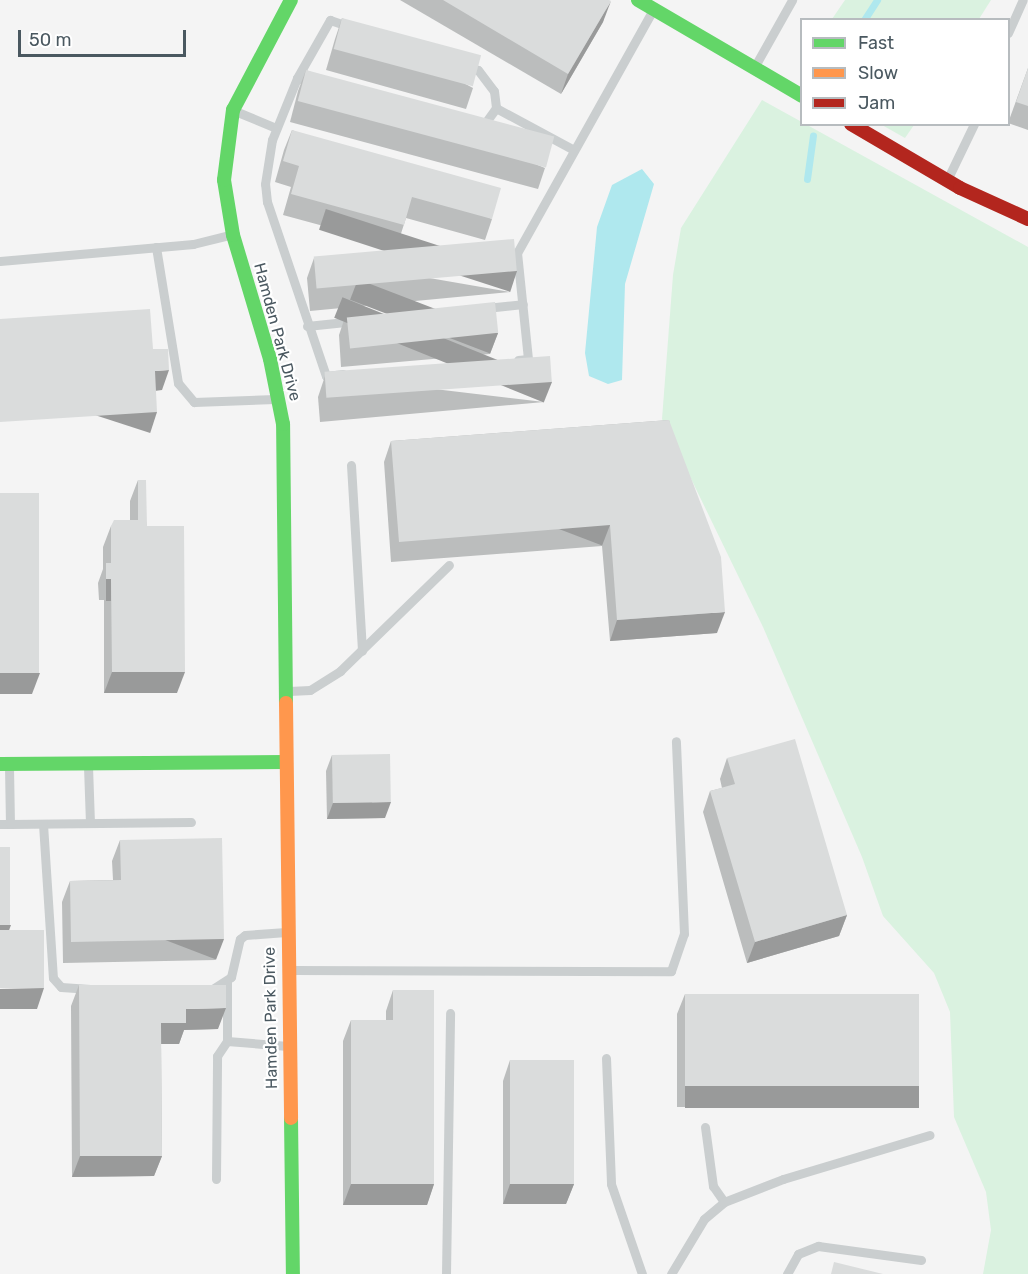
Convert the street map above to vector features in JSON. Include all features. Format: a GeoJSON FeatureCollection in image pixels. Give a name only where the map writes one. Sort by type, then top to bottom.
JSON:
{"type":"FeatureCollection","features":[{"type":"Feature","properties":{"kind":"street","name":"Hamden Park Drive"},"geometry":{"type":"LineString","coordinates":[[291,0],[233,110],[224,180],[232,235],[280,399],[286,932],[293,1274]]}},
{"type":"Feature","properties":{"kind":"street"},"geometry":{"type":"LineString","coordinates":[[638,0],[800,95]]}},
{"type":"Feature","properties":{"kind":"street"},"geometry":{"type":"LineString","coordinates":[[854,126],[947,181],[1028,219]]}},
{"type":"Feature","properties":{"kind":"street"},"geometry":{"type":"LineString","coordinates":[[5,764],[285,762]]}},
{"type":"Feature","properties":{"kind":"lane"},"geometry":{"type":"LineString","coordinates":[[754,68],[792,0]]}},
{"type":"Feature","properties":{"kind":"lane"},"geometry":{"type":"LineString","coordinates":[[1010,29],[1023,0]]}},
{"type":"Feature","properties":{"kind":"lane"},"geometry":{"type":"LineString","coordinates":[[504,361],[528,359],[517,253],[572,149],[653,9]]}},
{"type":"Feature","properties":{"kind":"lane"},"geometry":{"type":"LineString","coordinates":[[350,374],[326,376],[307,326],[267,202],[267,165],[276,128],[297,78],[330,20],[362,31]]}},
{"type":"Feature","properties":{"kind":"lane"},"geometry":{"type":"LineString","coordinates":[[457,63],[478,70],[494,91],[496,108],[479,131],[468,128]]}},
{"type":"Feature","properties":{"kind":"lane"},"geometry":{"type":"LineString","coordinates":[[297,78],[320,85]]}},
{"type":"Feature","properties":{"kind":"lane"},"geometry":{"type":"LineString","coordinates":[[496,108],[572,149]]}},
{"type":"Feature","properties":{"kind":"lane"},"geometry":{"type":"LineString","coordinates":[[233,110],[276,128]]}},
{"type":"Feature","properties":{"kind":"lane"},"geometry":{"type":"LineString","coordinates":[[947,181],[973,126]]}},
{"type":"Feature","properties":{"kind":"lane"},"geometry":{"type":"LineString","coordinates":[[0,261],[193,244],[232,235]]}},
{"type":"Feature","properties":{"kind":"lane"},"geometry":{"type":"LineString","coordinates":[[156,248],[178,383],[194,402],[280,399]]}},
{"type":"Feature","properties":{"kind":"lane"},"geometry":{"type":"LineString","coordinates":[[477,309],[523,304]]}},
{"type":"Feature","properties":{"kind":"lane"},"geometry":{"type":"LineString","coordinates":[[307,326],[364,320]]}},
{"type":"Feature","properties":{"kind":"lane"},"geometry":{"type":"LineString","coordinates":[[351,465],[362,651]]}},
{"type":"Feature","properties":{"kind":"lane"},"geometry":{"type":"LineString","coordinates":[[284,691],[310,690],[362,651],[449,565]]}},
{"type":"Feature","properties":{"kind":"lane"},"geometry":{"type":"LineString","coordinates":[[287,970],[671,971],[684,934],[676,741]]}},
{"type":"Feature","properties":{"kind":"lane"},"geometry":{"type":"LineString","coordinates":[[5,764],[5,824],[191,822]]}},
{"type":"Feature","properties":{"kind":"lane"},"geometry":{"type":"LineString","coordinates":[[88,764],[90,823]]}},
{"type":"Feature","properties":{"kind":"lane"},"geometry":{"type":"LineString","coordinates":[[43,824],[53,978],[61,987],[104,989]]}},
{"type":"Feature","properties":{"kind":"lane"},"geometry":{"type":"LineString","coordinates":[[216,1179],[217,1056],[227,1041],[227,981],[236,963],[240,939],[245,935],[286,932]]}},
{"type":"Feature","properties":{"kind":"lane"},"geometry":{"type":"LineString","coordinates":[[200,990],[212,990],[227,981]]}},
{"type":"Feature","properties":{"kind":"lane"},"geometry":{"type":"LineString","coordinates":[[446,1274],[450,1013]]}},
{"type":"Feature","properties":{"kind":"lane"},"geometry":{"type":"LineString","coordinates":[[227,1041],[289,1046]]}},
{"type":"Feature","properties":{"kind":"lane"},"geometry":{"type":"LineString","coordinates":[[606,1058],[611,1184],[642,1274]]}},
{"type":"Feature","properties":{"kind":"lane"},"geometry":{"type":"LineString","coordinates":[[705,1127],[713,1186],[724,1202]]}},
{"type":"Feature","properties":{"kind":"lane"},"geometry":{"type":"LineString","coordinates":[[671,1274],[704,1218],[724,1202],[783,1179],[930,1135]]}},
{"type":"Feature","properties":{"kind":"lane"},"geometry":{"type":"LineString","coordinates":[[788,1274],[798,1254],[818,1246],[921,1260]]}},
{"type":"Feature","properties":{"kind":"green space"},"geometry":{"type":"Polygon","coordinates":[[[845,0],[991,0],[980,18],[833,18],[845,0]]]}},
{"type":"Feature","properties":{"kind":"green space"},"geometry":{"type":"Polygon","coordinates":[[[762,100],[800,121],[800,126],[809,126],[1028,247],[1028,1274],[983,1274],[991,1230],[986,1192],[954,1117],[950,1012],[934,973],[883,916],[862,857],[763,627],[662,419],[673,275],[681,228],[762,100]]]}},
{"type":"Feature","properties":{"kind":"green space"},"geometry":{"type":"Polygon","coordinates":[[[884,126],[913,126],[905,138],[884,126]]]}},
{"type":"Feature","properties":{"kind":"water"},"geometry":{"type":"Polygon","coordinates":[[[642,169],[654,184],[625,284],[622,380],[608,384],[589,376],[585,353],[597,227],[612,185],[642,169]]]}},
{"type":"Feature","properties":{"kind":"building"},"geometry":{"type":"Polygon","coordinates":[[[443,0],[609,0],[611,1],[568,74],[443,0]]]}},
{"type":"Feature","properties":{"kind":"building"},"geometry":{"type":"Polygon","coordinates":[[[342,18],[481,55],[473,86],[334,49],[342,18]]]}},
{"type":"Feature","properties":{"kind":"building"},"geometry":{"type":"Polygon","coordinates":[[[1028,68],[1028,106],[1016,102],[1028,68]]]}},
{"type":"Feature","properties":{"kind":"building"},"geometry":{"type":"Polygon","coordinates":[[[306,70],[554,137],[546,167],[298,101],[306,70]]]}},
{"type":"Feature","properties":{"kind":"building"},"geometry":{"type":"Polygon","coordinates":[[[292,130],[501,188],[492,219],[412,197],[404,225],[291,194],[299,166],[283,161],[292,130]]]}},
{"type":"Feature","properties":{"kind":"building"},"geometry":{"type":"Polygon","coordinates":[[[514,239],[517,271],[317,288],[314,257],[514,239]]]}},
{"type":"Feature","properties":{"kind":"building"},"geometry":{"type":"Polygon","coordinates":[[[495,302],[498,333],[350,348],[347,318],[495,302]]]}},
{"type":"Feature","properties":{"kind":"building"},"geometry":{"type":"Polygon","coordinates":[[[150,309],[153,349],[168,349],[169,370],[155,371],[157,412],[0,422],[0,319],[150,309]]]}},
{"type":"Feature","properties":{"kind":"building"},"geometry":{"type":"Polygon","coordinates":[[[550,356],[552,382],[326,398],[325,372],[550,356]]]}},
{"type":"Feature","properties":{"kind":"building"},"geometry":{"type":"Polygon","coordinates":[[[669,420],[721,557],[725,612],[617,620],[610,525],[399,542],[391,441],[669,420]]]}},
{"type":"Feature","properties":{"kind":"building"},"geometry":{"type":"Polygon","coordinates":[[[138,480],[146,480],[147,526],[184,526],[185,672],[112,672],[111,579],[106,579],[106,563],[111,563],[111,526],[114,520],[138,520],[138,480]]]}},
{"type":"Feature","properties":{"kind":"building"},"geometry":{"type":"Polygon","coordinates":[[[0,493],[39,493],[39,673],[0,673],[0,493]]]}},
{"type":"Feature","properties":{"kind":"building"},"geometry":{"type":"Polygon","coordinates":[[[795,739],[847,915],[755,942],[710,791],[735,784],[727,758],[795,739]]]}},
{"type":"Feature","properties":{"kind":"building"},"geometry":{"type":"Polygon","coordinates":[[[390,754],[391,802],[333,803],[332,755],[390,754]]]}},
{"type":"Feature","properties":{"kind":"building"},"geometry":{"type":"Polygon","coordinates":[[[222,838],[224,939],[71,942],[70,881],[121,880],[120,840],[222,838]]]}},
{"type":"Feature","properties":{"kind":"building"},"geometry":{"type":"Polygon","coordinates":[[[0,847],[10,847],[10,925],[0,925],[0,847]]]}},
{"type":"Feature","properties":{"kind":"building"},"geometry":{"type":"Polygon","coordinates":[[[0,930],[44,930],[44,988],[0,988],[0,930]]]}},
{"type":"Feature","properties":{"kind":"building"},"geometry":{"type":"Polygon","coordinates":[[[79,985],[226,985],[226,1008],[186,1009],[186,1023],[161,1023],[162,1156],[80,1156],[79,985]]]}},
{"type":"Feature","properties":{"kind":"building"},"geometry":{"type":"Polygon","coordinates":[[[393,990],[434,990],[434,1184],[351,1184],[351,1020],[393,1020],[393,990]]]}},
{"type":"Feature","properties":{"kind":"building"},"geometry":{"type":"Polygon","coordinates":[[[685,994],[919,994],[919,1086],[685,1086],[685,994]]]}},
{"type":"Feature","properties":{"kind":"building"},"geometry":{"type":"Polygon","coordinates":[[[510,1060],[574,1060],[574,1184],[510,1184],[510,1060]]]}},
{"type":"Feature","properties":{"kind":"building"},"geometry":{"type":"Polygon","coordinates":[[[834,1262],[883,1274],[831,1274],[834,1262]]]}},
{"type":"Feature","properties":{"kind":"waterway"},"geometry":{"type":"LineString","coordinates":[[865,18],[877,0]]}},
{"type":"Feature","properties":{"kind":"waterway"},"geometry":{"type":"LineString","coordinates":[[807,179],[813,135]]}},
{"type":"Feature","properties":{"kind":"traffic: fast"},"geometry":{"type":"LineString","coordinates":[[286,703],[283,424],[270,359],[233,235],[224,180],[233,110],[291,0]]}},
{"type":"Feature","properties":{"kind":"traffic: fast"},"geometry":{"type":"LineString","coordinates":[[638,0],[800,95]]}},
{"type":"Feature","properties":{"kind":"traffic: fast"},"geometry":{"type":"LineString","coordinates":[[0,764],[285,762]]}},
{"type":"Feature","properties":{"kind":"traffic: fast"},"geometry":{"type":"LineString","coordinates":[[291,1118],[293,1274]]}},
{"type":"Feature","properties":{"kind":"traffic: slow"},"geometry":{"type":"LineString","coordinates":[[286,703],[291,1118]]}},
{"type":"Feature","properties":{"kind":"traffic: jam"},"geometry":{"type":"LineString","coordinates":[[854,126],[960,188],[1028,219]]}}]}
